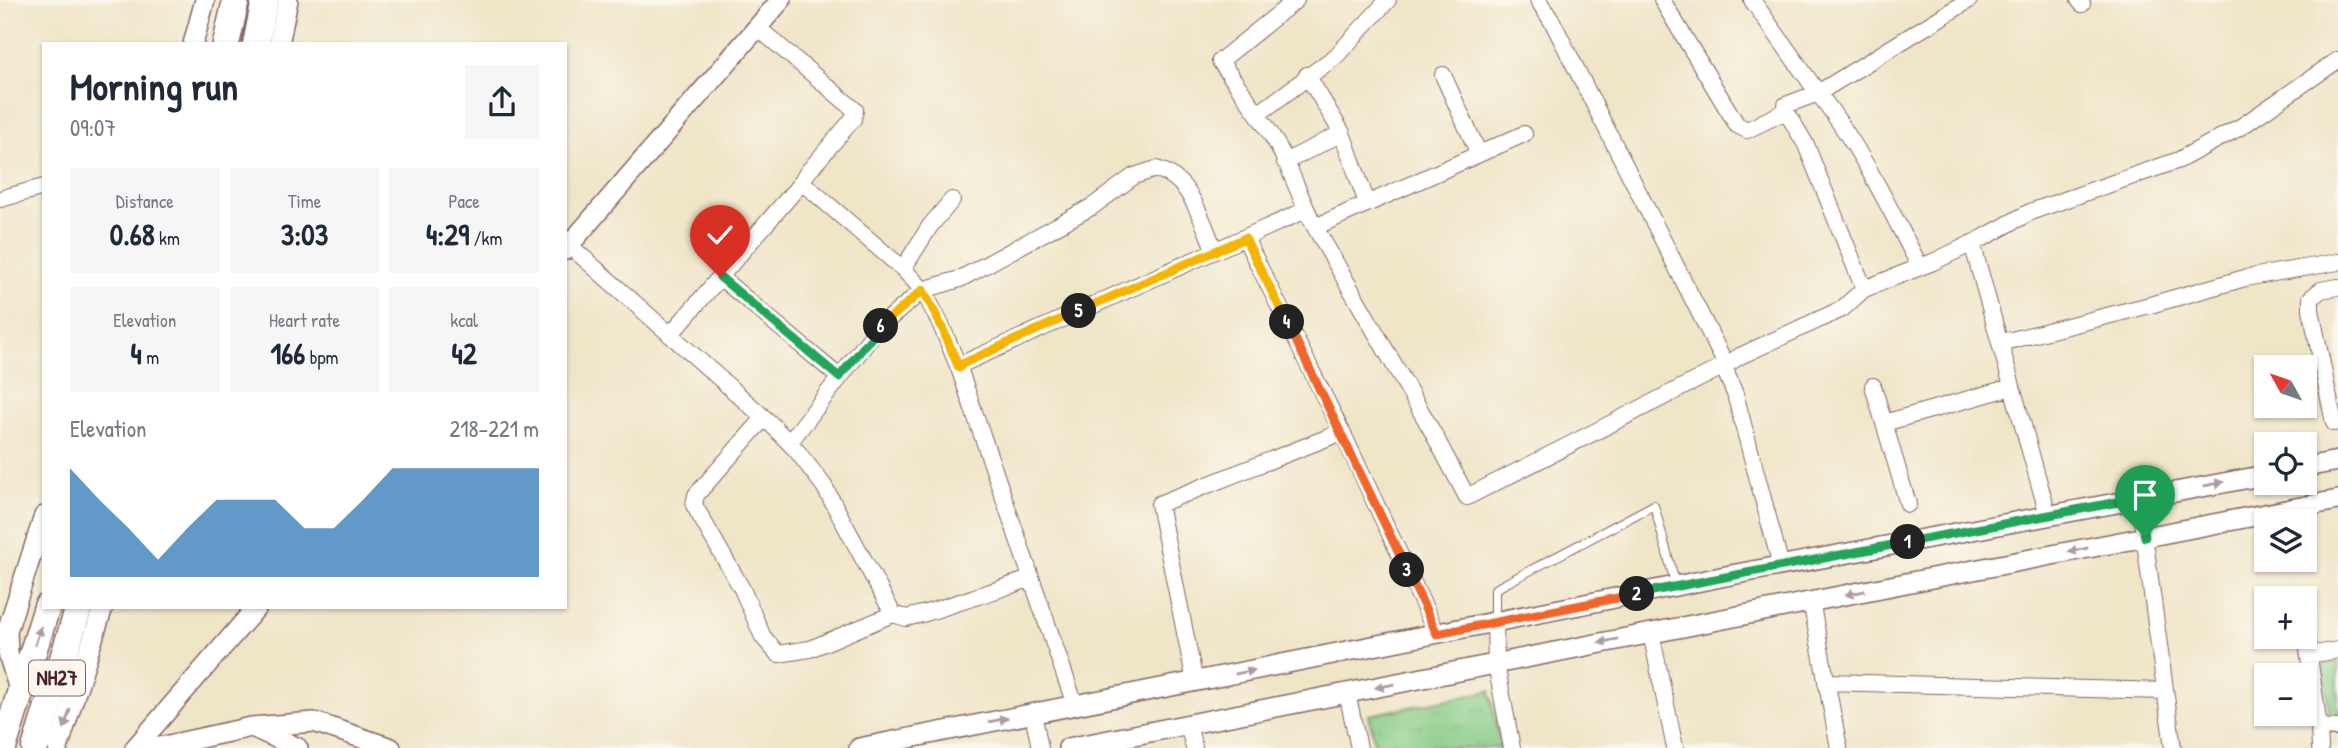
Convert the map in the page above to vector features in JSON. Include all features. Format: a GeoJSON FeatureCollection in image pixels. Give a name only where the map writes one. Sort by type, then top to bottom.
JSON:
{"type":"FeatureCollection","features":[{"type":"Feature","properties":{"kind":"highway"},"geometry":{"type":"LineString","coordinates":[[226,42],[236,0]]}},
{"type":"Feature","properties":{"kind":"highway"},"geometry":{"type":"LineString","coordinates":[[256,42],[265,0]]}},
{"type":"Feature","properties":{"kind":"highway","name":"NH27"},"geometry":{"type":"LineString","coordinates":[[3,748],[46,609]]}},
{"type":"Feature","properties":{"kind":"highway","name":"NH27"},"geometry":{"type":"LineString","coordinates":[[34,748],[78,609]]}},
{"type":"Feature","properties":{"kind":"street"},"geometry":{"type":"LineString","coordinates":[[194,42],[205,0]]}},
{"type":"Feature","properties":{"kind":"street"},"geometry":{"type":"LineString","coordinates":[[279,42],[288,0]]}},
{"type":"Feature","properties":{"kind":"street"},"geometry":{"type":"LineString","coordinates":[[781,0],[567,247],[670,335],[789,443],[824,486],[893,614]]}},
{"type":"Feature","properties":{"kind":"street"},"geometry":{"type":"LineString","coordinates":[[1296,0],[1220,61],[1258,114],[1286,162],[1315,227],[1467,497],[1740,356],[1842,309],[1863,293],[1864,289],[1972,243],[2030,212],[2179,160],[2242,126],[2338,60]]}},
{"type":"Feature","properties":{"kind":"street"},"geometry":{"type":"LineString","coordinates":[[1258,114],[1336,56],[1388,0]]}},
{"type":"Feature","properties":{"kind":"street"},"geometry":{"type":"LineString","coordinates":[[1538,0],[1553,23],[1634,180],[1726,365],[1781,566]]}},
{"type":"Feature","properties":{"kind":"street"},"geometry":{"type":"LineString","coordinates":[[1662,0],[1737,125],[1747,130],[1786,111]]}},
{"type":"Feature","properties":{"kind":"street"},"geometry":{"type":"LineString","coordinates":[[1752,0],[1839,119],[1920,267]]}},
{"type":"Feature","properties":{"kind":"street"},"geometry":{"type":"LineString","coordinates":[[1864,289],[1818,172],[1786,111],[1786,105],[1818,93],[1969,0]]}},
{"type":"Feature","properties":{"kind":"street"},"geometry":{"type":"LineString","coordinates":[[670,335],[853,119],[855,110],[757,27]]}},
{"type":"Feature","properties":{"kind":"street"},"geometry":{"type":"LineString","coordinates":[[1307,75],[1342,133],[1367,203]]}},
{"type":"Feature","properties":{"kind":"street"},"geometry":{"type":"LineString","coordinates":[[1443,75],[1479,154]]}},
{"type":"Feature","properties":{"kind":"street"},"geometry":{"type":"LineString","coordinates":[[1286,162],[1342,133]]}},
{"type":"Feature","properties":{"kind":"street"},"geometry":{"type":"LineString","coordinates":[[1315,227],[1524,134]]}},
{"type":"Feature","properties":{"kind":"street"},"geometry":{"type":"LineString","coordinates":[[789,443],[878,328],[923,290],[960,279],[1093,206],[1134,176],[1156,169],[1176,178],[1191,197],[1215,251]]}},
{"type":"Feature","properties":{"kind":"street"},"geometry":{"type":"LineString","coordinates":[[802,182],[923,290],[959,368],[1075,705]]}},
{"type":"Feature","properties":{"kind":"street"},"geometry":{"type":"LineString","coordinates":[[0,199],[42,188]]}},
{"type":"Feature","properties":{"kind":"street"},"geometry":{"type":"LineString","coordinates":[[903,270],[930,226],[952,200]]}},
{"type":"Feature","properties":{"kind":"street"},"geometry":{"type":"LineString","coordinates":[[959,368],[974,358],[1306,210]]}},
{"type":"Feature","properties":{"kind":"street"},"geometry":{"type":"LineString","coordinates":[[1245,238],[1342,432],[1437,634]]}},
{"type":"Feature","properties":{"kind":"street"},"geometry":{"type":"LineString","coordinates":[[1972,243],[2048,515]]}},
{"type":"Feature","properties":{"kind":"street"},"geometry":{"type":"LineString","coordinates":[[2000,343],[2245,278],[2338,262]]}},
{"type":"Feature","properties":{"kind":"street"},"geometry":{"type":"LineString","coordinates":[[720,277],[839,377]]}},
{"type":"Feature","properties":{"kind":"street"},"geometry":{"type":"LineString","coordinates":[[2338,286],[2321,290],[2311,298],[2311,310],[2334,423],[2338,422]]}},
{"type":"Feature","properties":{"kind":"street"},"geometry":{"type":"LineString","coordinates":[[1873,386],[1908,504]]}},
{"type":"Feature","properties":{"kind":"street"},"geometry":{"type":"LineString","coordinates":[[1884,423],[2012,387]]}},
{"type":"Feature","properties":{"kind":"street"},"geometry":{"type":"LineString","coordinates":[[764,418],[696,495],[694,505],[700,520],[742,589],[763,637],[778,654],[810,649],[893,614],[906,618],[926,613],[1030,579]]}},
{"type":"Feature","properties":{"kind":"street"},"geometry":{"type":"LineString","coordinates":[[1195,682],[1158,504],[1342,432]]}},
{"type":"Feature","properties":{"kind":"street"},"geometry":{"type":"LineString","coordinates":[[2317,465],[2338,461]]}},
{"type":"Feature","properties":{"kind":"street"},"geometry":{"type":"LineString","coordinates":[[859,748],[1676,586],[2254,477]]}},
{"type":"Feature","properties":{"kind":"street"},"geometry":{"type":"LineString","coordinates":[[2139,498],[2173,748]]}},
{"type":"Feature","properties":{"kind":"street"},"geometry":{"type":"LineString","coordinates":[[1068,748],[2338,500]]}},
{"type":"Feature","properties":{"kind":"street"},"geometry":{"type":"LineString","coordinates":[[20,693],[3,630],[42,522]]}},
{"type":"Feature","properties":{"kind":"street"},"geometry":{"type":"LineString","coordinates":[[1811,601],[1839,748]]}},
{"type":"Feature","properties":{"kind":"street"},"geometry":{"type":"LineString","coordinates":[[58,748],[102,609]]}},
{"type":"Feature","properties":{"kind":"street"},"geometry":{"type":"LineString","coordinates":[[135,748],[255,609]]}},
{"type":"Feature","properties":{"kind":"street"},"geometry":{"type":"LineString","coordinates":[[1495,623],[1496,664],[1512,748]]}},
{"type":"Feature","properties":{"kind":"street"},"geometry":{"type":"LineString","coordinates":[[1651,633],[1675,748]]}},
{"type":"Feature","properties":{"kind":"street"},"geometry":{"type":"LineString","coordinates":[[2308,649],[2320,748]]}},
{"type":"Feature","properties":{"kind":"street"},"geometry":{"type":"LineString","coordinates":[[2309,655],[2338,650]]}},
{"type":"Feature","properties":{"kind":"street"},"geometry":{"type":"LineString","coordinates":[[1826,682],[2165,691]]}},
{"type":"Feature","properties":{"kind":"street"},"geometry":{"type":"LineString","coordinates":[[1347,693],[1359,748]]}},
{"type":"Feature","properties":{"kind":"street"},"geometry":{"type":"LineString","coordinates":[[1033,713],[1040,748]]}},
{"type":"Feature","properties":{"kind":"street"},"geometry":{"type":"LineString","coordinates":[[155,748],[251,727],[314,722],[391,748]]}},
{"type":"Feature","properties":{"kind":"street"},"geometry":{"type":"LineString","coordinates":[[1188,724],[1194,748]]}},
{"type":"Feature","properties":{"kind":"street"},"geometry":{"type":"LineString","coordinates":[[251,727],[298,748]]}},
{"type":"Feature","properties":{"kind":"street"},"geometry":{"type":"LineString","coordinates":[[2319,727],[2338,728]]}},
{"type":"Feature","properties":{"kind":"lane"},"geometry":{"type":"LineString","coordinates":[[1495,623],[1496,589],[1654,505],[1676,586]]}},
{"type":"Feature","properties":{"kind":"green space"},"geometry":{"type":"Polygon","coordinates":[[[2338,661],[2338,718],[2330,718],[2323,664],[2338,661]]]}},
{"type":"Feature","properties":{"kind":"green space"},"geometry":{"type":"Polygon","coordinates":[[[1490,691],[1501,748],[1375,748],[1369,715],[1490,691]]]}},
{"type":"Feature","properties":{"kind":"route"},"geometry":{"type":"LineString","coordinates":[[720,277],[839,377],[878,328],[923,290],[959,368],[974,358],[1245,238],[1342,432],[1437,634],[2139,498],[2145,537]]}}]}
